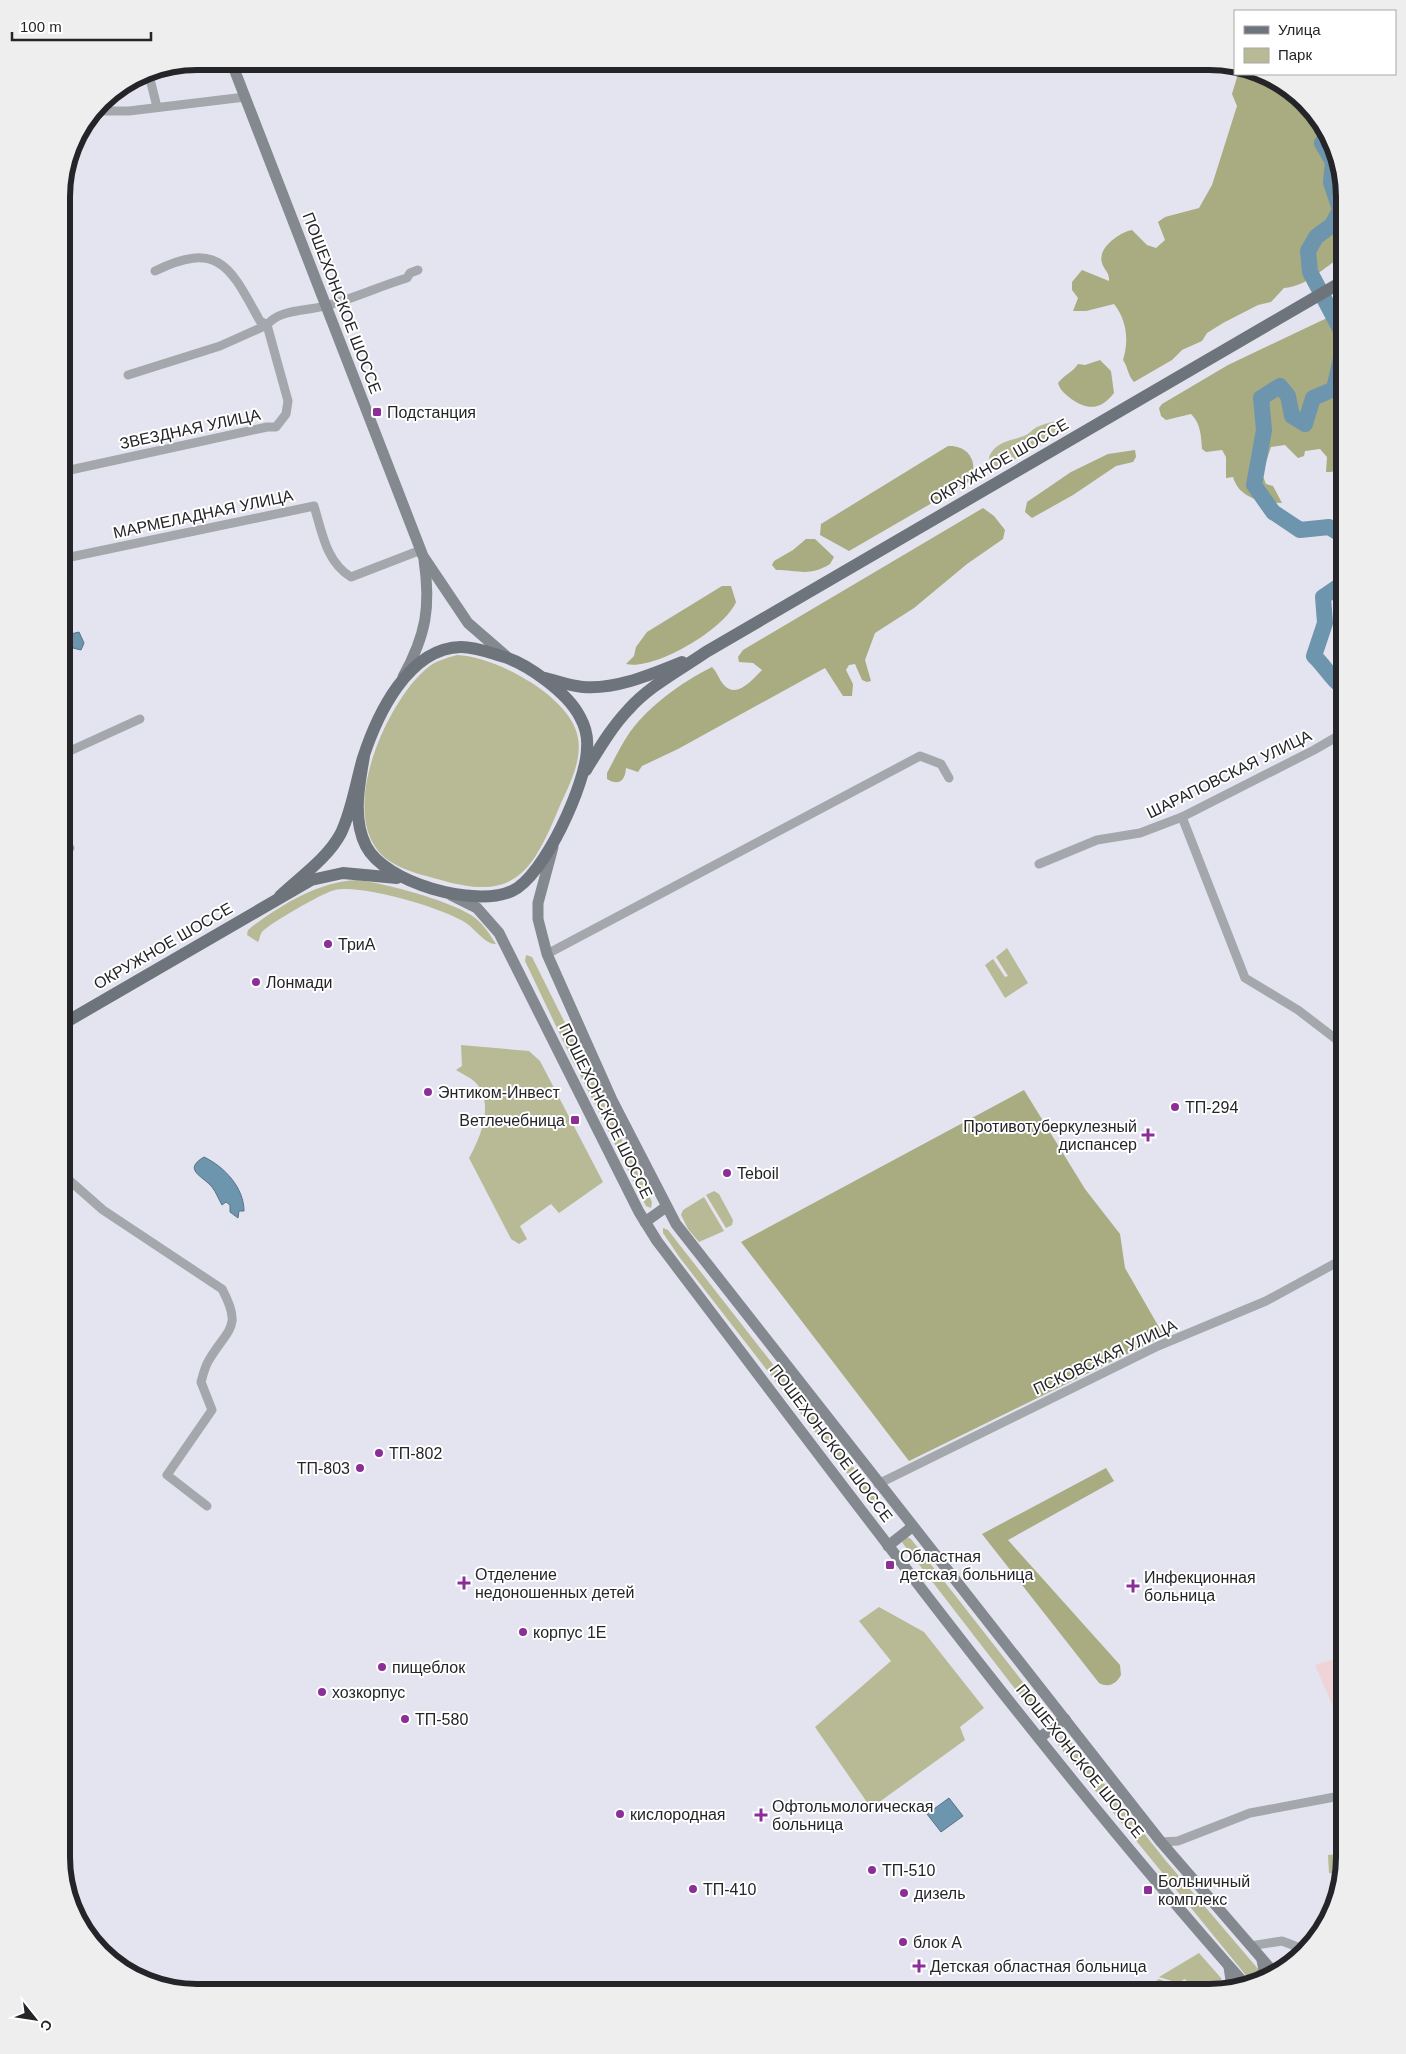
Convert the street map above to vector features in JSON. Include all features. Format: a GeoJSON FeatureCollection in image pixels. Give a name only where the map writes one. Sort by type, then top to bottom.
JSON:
{"type":"FeatureCollection","features":[{"type":"Feature","properties":{"kind":"main road","name":"ПОШЕХОНСКОЕ ШОССЕ"},"geometry":{"type":"LineString","coordinates":[[234,70],[422,553]]}},
{"type":"Feature","properties":{"kind":"main road","name":"ОКРУЖНОЕ ШОССЕ"},"geometry":{"type":"LineString","coordinates":[[70,1020],[280,896],[311,880],[331,874],[371,874],[411,881],[445,892],[492,896],[514,890],[537,868],[556,838],[582,776],[612,729],[629,708],[663,681],[706,652],[1336,285]]}},
{"type":"Feature","properties":{"kind":"main road"},"geometry":{"type":"LineString","coordinates":[[422,553],[468,623],[488,642],[510,658]]}},
{"type":"Feature","properties":{"kind":"main road"},"geometry":{"type":"LineString","coordinates":[[399,684],[424,629],[428,590],[422,553]]}},
{"type":"Feature","properties":{"kind":"main road","name":"ОКРУЖНОЕ ШОССЕ"},"geometry":{"type":"LineString","coordinates":[[280,896],[329,850],[340,834],[364,756],[381,714],[399,684],[426,659],[451,648],[475,648],[510,658],[539,676],[568,701],[581,718],[586,734],[588,749],[582,776]]}},
{"type":"Feature","properties":{"kind":"main road","name":"ОКРУЖНОЕ ШОССЕ"},"geometry":{"type":"LineString","coordinates":[[539,676],[583,687],[606,686],[644,676],[706,652]]}},
{"type":"Feature","properties":{"kind":"main road","name":"ОКРУЖНОЕ ШОССЕ"},"geometry":{"type":"LineString","coordinates":[[364,756],[358,812],[364,840],[371,854],[381,865],[411,881]]}},
{"type":"Feature","properties":{"kind":"main road","name":"ПОШЕХОНСКОЕ ШОССЕ"},"geometry":{"type":"LineString","coordinates":[[556,838],[540,888],[538,903],[538,919],[547,954],[593,1060],[666,1208],[676,1224],[878,1484],[1162,1842],[1270,1968]]}},
{"type":"Feature","properties":{"kind":"main road","name":"ПОШЕХОНСКОЕ ШОССЕ"},"geometry":{"type":"LineString","coordinates":[[445,892],[477,908],[499,933],[645,1222],[888,1546],[1039,1738],[1138,1860],[1240,1980]]}},
{"type":"Feature","properties":{"kind":"main road"},"geometry":{"type":"LineString","coordinates":[[645,1222],[666,1208]]}},
{"type":"Feature","properties":{"kind":"main road"},"geometry":{"type":"LineString","coordinates":[[888,1546],[912,1527]]}},
{"type":"Feature","properties":{"kind":"main road"},"geometry":{"type":"LineString","coordinates":[[1039,1738],[1065,1719]]}},
{"type":"Feature","properties":{"kind":"main road"},"geometry":{"type":"LineString","coordinates":[[1262,1960],[1263,1972]]}},
{"type":"Feature","properties":{"kind":"street"},"geometry":{"type":"LineString","coordinates":[[150,79],[157,107]]}},
{"type":"Feature","properties":{"kind":"street"},"geometry":{"type":"LineString","coordinates":[[104,110],[157,107],[245,97]]}},
{"type":"Feature","properties":{"kind":"street"},"geometry":{"type":"LineString","coordinates":[[155,271],[205,257],[214,259],[234,277],[260,321],[267,325]]}},
{"type":"Feature","properties":{"kind":"street"},"geometry":{"type":"LineString","coordinates":[[128,375],[220,346],[267,325],[271,319],[293,311],[326,306],[406,278],[410,273],[418,270]]}},
{"type":"Feature","properties":{"kind":"street","name":"ЗВЕЗДНАЯ УЛИЦА"},"geometry":{"type":"LineString","coordinates":[[70,470],[268,427],[276,427],[286,414],[288,401],[267,325]]}},
{"type":"Feature","properties":{"kind":"street","name":"МАРМЕЛАДНАЯ УЛИЦА"},"geometry":{"type":"LineString","coordinates":[[70,557],[314,506],[328,554],[340,571],[351,577],[422,553]]}},
{"type":"Feature","properties":{"kind":"street"},"geometry":{"type":"LineString","coordinates":[[70,751],[140,719]]}},
{"type":"Feature","properties":{"kind":"street","name":"ШАРАПОВСКАЯ УЛИЦА"},"geometry":{"type":"LineString","coordinates":[[1039,864],[1097,840],[1140,833],[1182,817],[1336,737]]}},
{"type":"Feature","properties":{"kind":"street"},"geometry":{"type":"LineString","coordinates":[[547,954],[920,756],[941,764],[949,778]]}},
{"type":"Feature","properties":{"kind":"street"},"geometry":{"type":"LineString","coordinates":[[1182,817],[1245,978],[1298,1010],[1336,1039]]}},
{"type":"Feature","properties":{"kind":"street"},"geometry":{"type":"LineString","coordinates":[[70,1181],[103,1210],[222,1289],[231,1306],[232,1329],[208,1361],[201,1382],[212,1410],[167,1475],[207,1506]]}},
{"type":"Feature","properties":{"kind":"street","name":"ПСКОВСКАЯ УЛИЦА"},"geometry":{"type":"LineString","coordinates":[[878,1484],[1158,1346],[1266,1301],[1336,1263]]}},
{"type":"Feature","properties":{"kind":"street"},"geometry":{"type":"LineString","coordinates":[[1162,1842],[1178,1841],[1250,1813],[1336,1797]]}},
{"type":"Feature","properties":{"kind":"street"},"geometry":{"type":"LineString","coordinates":[[1250,1946],[1282,1942],[1298,1947]]}},
{"type":"Feature","properties":{"kind":"shaded area"},"geometry":{"type":"Polygon","coordinates":[[[1336,1659],[1336,1713],[1315,1665],[1336,1659]]]}},
{"type":"Feature","properties":{"kind":"green space"},"geometry":{"type":"Polygon","coordinates":[[[1238,75],[1250,77],[1280,91],[1305,113],[1315,126],[1332,164],[1335,180],[1336,261],[1301,284],[1284,288],[1271,302],[1258,305],[1223,323],[1207,333],[1202,341],[1182,350],[1172,360],[1134,382],[1123,360],[1126,331],[1118,310],[1114,304],[1086,311],[1073,311],[1078,298],[1072,290],[1072,282],[1082,270],[1109,281],[1109,276],[1101,257],[1106,246],[1116,237],[1132,230],[1147,245],[1156,248],[1165,240],[1158,222],[1165,217],[1199,208],[1212,185],[1237,106],[1232,94],[1238,75]]]}},
{"type":"Feature","properties":{"kind":"green space"},"geometry":{"type":"Polygon","coordinates":[[[1327,318],[1336,328],[1336,470],[1326,472],[1327,457],[1320,449],[1305,451],[1304,456],[1298,458],[1285,445],[1271,447],[1262,474],[1266,484],[1273,486],[1282,503],[1252,498],[1240,490],[1233,477],[1226,478],[1226,457],[1222,450],[1206,452],[1202,449],[1199,426],[1191,414],[1166,420],[1161,416],[1159,408],[1162,404],[1228,365],[1327,318]]]}},
{"type":"Feature","properties":{"kind":"green space"},"geometry":{"type":"Polygon","coordinates":[[[1100,360],[1111,371],[1114,393],[1104,403],[1088,407],[1076,402],[1061,390],[1058,383],[1078,364],[1085,365],[1100,360]]]}},
{"type":"Feature","properties":{"kind":"green space"},"geometry":{"type":"Polygon","coordinates":[[[1060,420],[1064,422],[1066,430],[996,470],[992,469],[989,457],[999,445],[1026,435],[1039,426],[1060,420]]]}},
{"type":"Feature","properties":{"kind":"green space"},"geometry":{"type":"Polygon","coordinates":[[[948,446],[962,449],[970,456],[973,468],[970,481],[849,551],[820,535],[821,524],[948,446]]]}},
{"type":"Feature","properties":{"kind":"green space"},"geometry":{"type":"Polygon","coordinates":[[[1135,450],[1136,457],[1133,462],[1116,466],[1073,495],[1032,518],[1025,512],[1027,502],[1071,472],[1108,454],[1135,450]]]}},
{"type":"Feature","properties":{"kind":"green space"},"geometry":{"type":"Polygon","coordinates":[[[983,508],[994,516],[1005,530],[1003,539],[967,564],[914,608],[875,633],[865,660],[871,681],[862,680],[855,664],[849,665],[846,670],[853,684],[852,696],[843,696],[825,668],[678,749],[642,766],[638,772],[626,768],[621,781],[615,782],[607,779],[607,773],[630,732],[647,713],[678,687],[712,667],[723,684],[728,688],[733,690],[744,687],[762,670],[753,663],[739,662],[738,657],[743,650],[983,508]]]}},
{"type":"Feature","properties":{"kind":"green space"},"geometry":{"type":"Polygon","coordinates":[[[806,539],[815,539],[834,557],[830,564],[810,572],[776,570],[772,565],[774,561],[793,550],[806,539]]]}},
{"type":"Feature","properties":{"kind":"green space"},"geometry":{"type":"Polygon","coordinates":[[[722,586],[731,586],[736,602],[729,613],[718,624],[687,646],[670,655],[653,661],[626,664],[634,656],[636,647],[647,632],[722,586]]]}},
{"type":"Feature","properties":{"kind":"green space"},"geometry":{"type":"Polygon","coordinates":[[[457,655],[473,657],[491,663],[530,681],[562,708],[573,723],[578,738],[578,755],[574,772],[542,846],[520,874],[506,883],[488,887],[467,886],[441,880],[394,864],[372,842],[365,818],[365,791],[371,762],[395,708],[411,685],[429,666],[457,655]]]}},
{"type":"Feature","properties":{"kind":"green space"},"geometry":{"type":"Polygon","coordinates":[[[357,880],[416,893],[460,909],[479,921],[496,944],[488,942],[466,923],[455,917],[422,904],[382,894],[347,889],[335,890],[320,896],[275,922],[261,933],[258,942],[247,935],[248,930],[254,925],[302,895],[329,885],[357,880]]]}},
{"type":"Feature","properties":{"kind":"green space"},"geometry":{"type":"Polygon","coordinates":[[[1007,948],[1028,983],[1005,998],[985,965],[993,959],[1005,977],[1008,976],[996,957],[1007,948]]]}},
{"type":"Feature","properties":{"kind":"green space"},"geometry":{"type":"Polygon","coordinates":[[[526,955],[532,957],[584,1061],[575,1066],[525,961],[526,955]]]}},
{"type":"Feature","properties":{"kind":"green space"},"geometry":{"type":"Polygon","coordinates":[[[461,1045],[529,1051],[540,1061],[603,1182],[559,1213],[551,1204],[520,1226],[527,1239],[519,1244],[511,1239],[469,1158],[481,1131],[485,1111],[482,1091],[476,1083],[456,1070],[462,1066],[461,1045]]]}},
{"type":"Feature","properties":{"kind":"green space"},"geometry":{"type":"Polygon","coordinates":[[[587,1068],[652,1202],[651,1208],[646,1206],[579,1073],[587,1068]]]}},
{"type":"Feature","properties":{"kind":"green space"},"geometry":{"type":"Polygon","coordinates":[[[1024,1090],[1085,1189],[1120,1234],[1125,1268],[1164,1336],[909,1461],[741,1242],[1024,1090]]]}},
{"type":"Feature","properties":{"kind":"green space"},"geometry":{"type":"Polygon","coordinates":[[[714,1191],[719,1194],[733,1220],[732,1225],[726,1228],[706,1195],[714,1191]]]}},
{"type":"Feature","properties":{"kind":"green space"},"geometry":{"type":"Polygon","coordinates":[[[704,1197],[724,1231],[699,1242],[688,1229],[681,1215],[683,1210],[704,1197]]]}},
{"type":"Feature","properties":{"kind":"green space"},"geometry":{"type":"Polygon","coordinates":[[[663,1228],[668,1230],[857,1472],[856,1475],[850,1477],[680,1258],[663,1233],[663,1228]]]}},
{"type":"Feature","properties":{"kind":"green space"},"geometry":{"type":"Polygon","coordinates":[[[1106,1468],[1114,1481],[1008,1540],[1120,1665],[1121,1675],[1119,1678],[1114,1683],[1106,1685],[1099,1683],[982,1534],[1106,1468]]]}},
{"type":"Feature","properties":{"kind":"green space"},"geometry":{"type":"Polygon","coordinates":[[[865,1481],[879,1500],[878,1505],[873,1505],[858,1486],[865,1481]]]}},
{"type":"Feature","properties":{"kind":"green space"},"geometry":{"type":"Polygon","coordinates":[[[907,1537],[911,1539],[1051,1718],[1049,1724],[1042,1724],[904,1545],[902,1542],[907,1537]]]}},
{"type":"Feature","properties":{"kind":"green space"},"geometry":{"type":"Polygon","coordinates":[[[879,1607],[924,1632],[984,1708],[960,1727],[965,1740],[871,1808],[815,1727],[891,1661],[859,1621],[879,1607]]]}},
{"type":"Feature","properties":{"kind":"green space"},"geometry":{"type":"Polygon","coordinates":[[[1060,1737],[1068,1738],[1166,1861],[1259,1970],[1252,1976],[1248,1978],[1058,1745],[1060,1737]]]}},
{"type":"Feature","properties":{"kind":"green space"},"geometry":{"type":"Polygon","coordinates":[[[1336,1854],[1335,1874],[1329,1873],[1328,1855],[1336,1854]]]}},
{"type":"Feature","properties":{"kind":"green space"},"geometry":{"type":"Polygon","coordinates":[[[1199,1953],[1221,1978],[1222,1983],[1189,1984],[1185,1979],[1178,1983],[1159,1977],[1199,1953]]]}},
{"type":"Feature","properties":{"kind":"green space"},"geometry":{"type":"Polygon","coordinates":[[[1159,1979],[1172,1984],[1158,1984],[1156,1981],[1159,1979]]]}},
{"type":"Feature","properties":{"kind":"water"},"geometry":{"type":"Polygon","coordinates":[[[79,632],[84,643],[81,650],[73,648],[70,643],[71,634],[79,632]]]}},
{"type":"Feature","properties":{"kind":"water"},"geometry":{"type":"Polygon","coordinates":[[[204,1157],[226,1172],[237,1186],[241,1194],[244,1211],[239,1211],[238,1218],[230,1212],[230,1205],[226,1202],[222,1205],[212,1187],[196,1173],[195,1166],[204,1157]]]}},
{"type":"Feature","properties":{"kind":"water"},"geometry":{"type":"Polygon","coordinates":[[[949,1798],[963,1816],[941,1832],[927,1814],[949,1798]]]}},
{"type":"Feature","properties":{"kind":"waterway"},"geometry":{"type":"LineString","coordinates":[[1323,142],[1328,153]]}},
{"type":"Feature","properties":{"kind":"waterway"},"geometry":{"type":"LineString","coordinates":[[1333,167],[1331,182],[1336,198]]}},
{"type":"Feature","properties":{"kind":"waterway"},"geometry":{"type":"LineString","coordinates":[[1336,218],[1332,225],[1316,237],[1308,251],[1310,272],[1336,321]]}},
{"type":"Feature","properties":{"kind":"waterway"},"geometry":{"type":"LineString","coordinates":[[1336,380],[1334,389],[1313,398],[1305,424],[1292,416],[1288,396],[1280,386],[1261,398],[1264,430],[1254,485],[1273,512],[1300,530],[1329,527],[1336,531]]}},
{"type":"Feature","properties":{"kind":"waterway"},"geometry":{"type":"LineString","coordinates":[[1336,588],[1323,597],[1325,623],[1314,656],[1336,681]]}},
{"type":"Feature","properties":{"kind":"place","name":"Подстанция"},"geometry":{"type":"Point","coordinates":[377,412]}},
{"type":"Feature","properties":{"kind":"place","name":"ТриА"},"geometry":{"type":"Point","coordinates":[328,944]}},
{"type":"Feature","properties":{"kind":"place","name":"Лонмади"},"geometry":{"type":"Point","coordinates":[256,982]}},
{"type":"Feature","properties":{"kind":"place","name":"Энтиком-Инвест"},"geometry":{"type":"Point","coordinates":[428,1092]}},
{"type":"Feature","properties":{"kind":"place","name":"ТП-294"},"geometry":{"type":"Point","coordinates":[1175,1107]}},
{"type":"Feature","properties":{"kind":"place","name":"Ветлечебница"},"geometry":{"type":"Point","coordinates":[575,1120]}},
{"type":"Feature","properties":{"kind":"place","name":"Противотуберкулезный диспансер"},"geometry":{"type":"Point","coordinates":[1148,1135]}},
{"type":"Feature","properties":{"kind":"place","name":"Teboil"},"geometry":{"type":"Point","coordinates":[727,1173]}},
{"type":"Feature","properties":{"kind":"place","name":"ТП-802"},"geometry":{"type":"Point","coordinates":[379,1453]}},
{"type":"Feature","properties":{"kind":"place","name":"ТП-803"},"geometry":{"type":"Point","coordinates":[360,1468]}},
{"type":"Feature","properties":{"kind":"place","name":"Областная детская больница"},"geometry":{"type":"Point","coordinates":[890,1565]}},
{"type":"Feature","properties":{"kind":"place","name":"Отделение недоношенных детей"},"geometry":{"type":"Point","coordinates":[464,1583]}},
{"type":"Feature","properties":{"kind":"place","name":"Инфекционная больница"},"geometry":{"type":"Point","coordinates":[1133,1586]}},
{"type":"Feature","properties":{"kind":"place","name":"корпус 1Е"},"geometry":{"type":"Point","coordinates":[523,1632]}},
{"type":"Feature","properties":{"kind":"place","name":"пищеблок"},"geometry":{"type":"Point","coordinates":[382,1667]}},
{"type":"Feature","properties":{"kind":"place","name":"хозкорпус"},"geometry":{"type":"Point","coordinates":[322,1692]}},
{"type":"Feature","properties":{"kind":"place","name":"ТП-580"},"geometry":{"type":"Point","coordinates":[405,1719]}},
{"type":"Feature","properties":{"kind":"place","name":"кислородная"},"geometry":{"type":"Point","coordinates":[620,1814]}},
{"type":"Feature","properties":{"kind":"place","name":"Офтольмологическая больница"},"geometry":{"type":"Point","coordinates":[761,1815]}},
{"type":"Feature","properties":{"kind":"place","name":"ТП-510"},"geometry":{"type":"Point","coordinates":[872,1870]}},
{"type":"Feature","properties":{"kind":"place","name":"ТП-410"},"geometry":{"type":"Point","coordinates":[693,1889]}},
{"type":"Feature","properties":{"kind":"place","name":"Больничный комплекс"},"geometry":{"type":"Point","coordinates":[1148,1890]}},
{"type":"Feature","properties":{"kind":"place","name":"дизель"},"geometry":{"type":"Point","coordinates":[904,1893]}},
{"type":"Feature","properties":{"kind":"place","name":"блок А"},"geometry":{"type":"Point","coordinates":[903,1942]}},
{"type":"Feature","properties":{"kind":"place","name":"Детская областная больница"},"geometry":{"type":"Point","coordinates":[919,1966]}}]}
